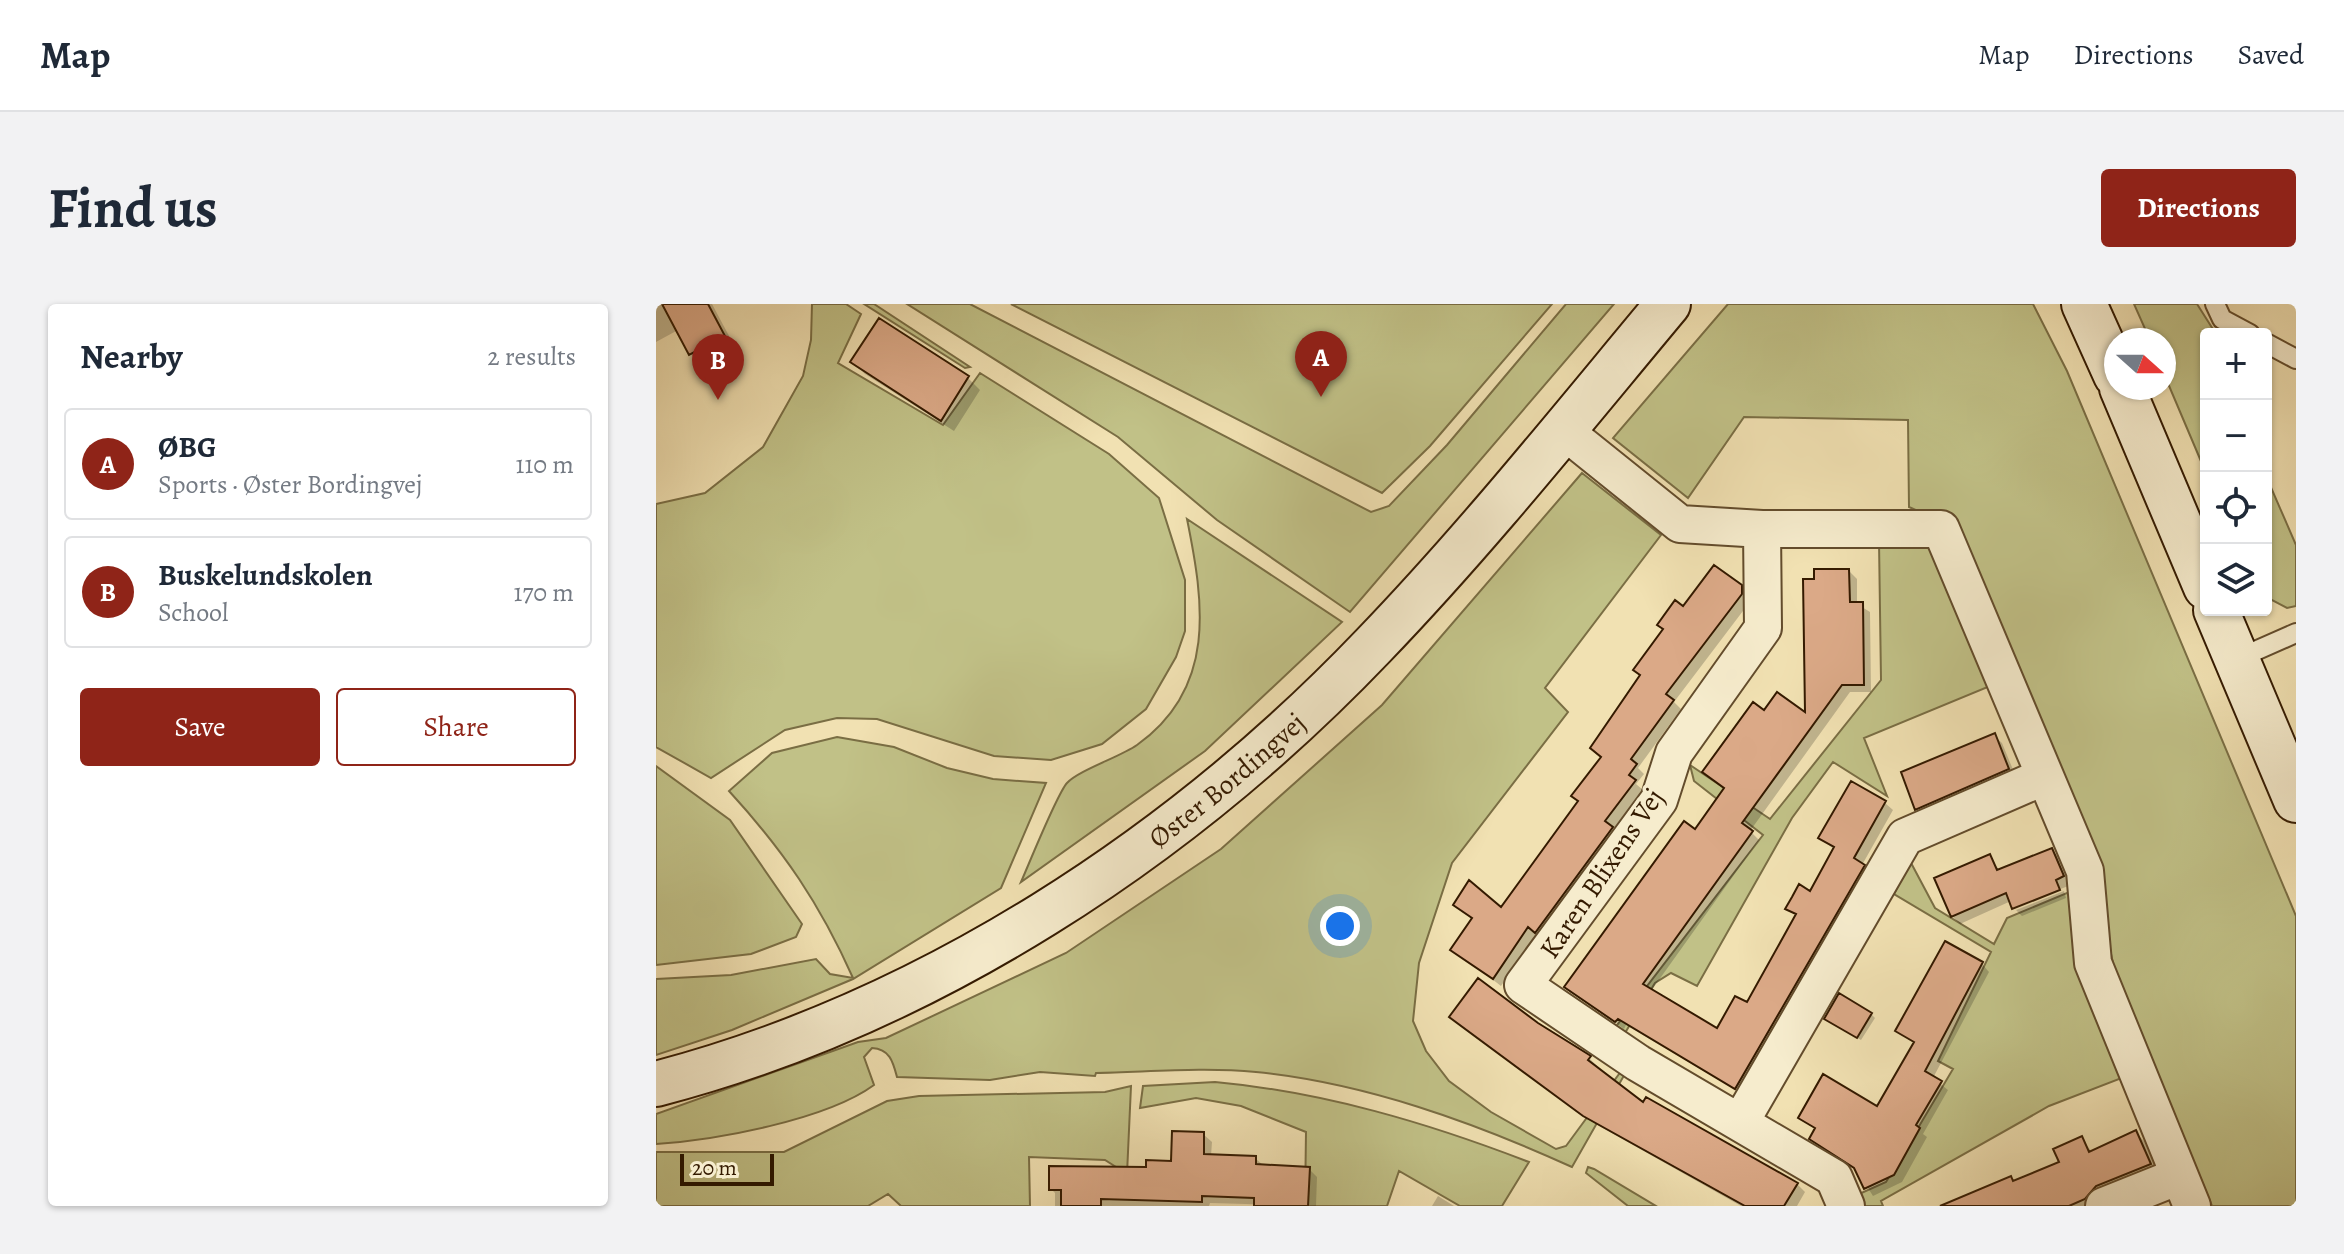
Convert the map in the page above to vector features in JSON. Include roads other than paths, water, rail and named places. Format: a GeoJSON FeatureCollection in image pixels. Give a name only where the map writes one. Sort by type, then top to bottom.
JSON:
{"type":"FeatureCollection","features":[{"type":"Feature","properties":{"kind":"street","name":"Øster Bordingvej"},"geometry":{"type":"LineString","coordinates":[[656,1084],[816,1031],[965,960],[1112,871],[1251,762],[1373,646],[1563,430],[1668,304]]}},
{"type":"Feature","properties":{"kind":"street"},"geometry":{"type":"LineString","coordinates":[[2084,304],[2104,348]]}},
{"type":"Feature","properties":{"kind":"street"},"geometry":{"type":"LineString","coordinates":[[2127,400],[2200,573]]}},
{"type":"Feature","properties":{"kind":"street"},"geometry":{"type":"LineString","coordinates":[[1563,430],[1680,524],[1762,529],[1941,529],[2085,871],[2093,963],[2185,1191],[2104,1206]]}},
{"type":"Feature","properties":{"kind":"street","name":"Karen Blixens Vej"},"geometry":{"type":"LineString","coordinates":[[1762,529],[1763,628],[1674,753],[1659,800],[1523,985],[1638,1063],[1834,1178],[1846,1206]]}},
{"type":"Feature","properties":{"kind":"street"},"geometry":{"type":"LineString","coordinates":[[2219,616],[2296,800]]}},
{"type":"Feature","properties":{"kind":"street"},"geometry":{"type":"LineString","coordinates":[[1741,1121],[1905,837],[2043,777]]}},
{"type":"Feature","properties":{"kind":"lane"},"geometry":{"type":"LineString","coordinates":[[2215,304],[2222,319],[2239,328]]}},
{"type":"Feature","properties":{"kind":"lane"},"geometry":{"type":"LineString","coordinates":[[2272,346],[2296,359]]}},
{"type":"Feature","properties":{"kind":"lane"},"geometry":{"type":"LineString","coordinates":[[2237,659],[2296,633]]}},
{"type":"Feature","properties":{"kind":"place","name":"ØBG"},"geometry":{"type":"Point","coordinates":[1321,397]}},
{"type":"Feature","properties":{"kind":"place","name":"Buskelundskolen"},"geometry":{"type":"Point","coordinates":[718,400]}}]}
